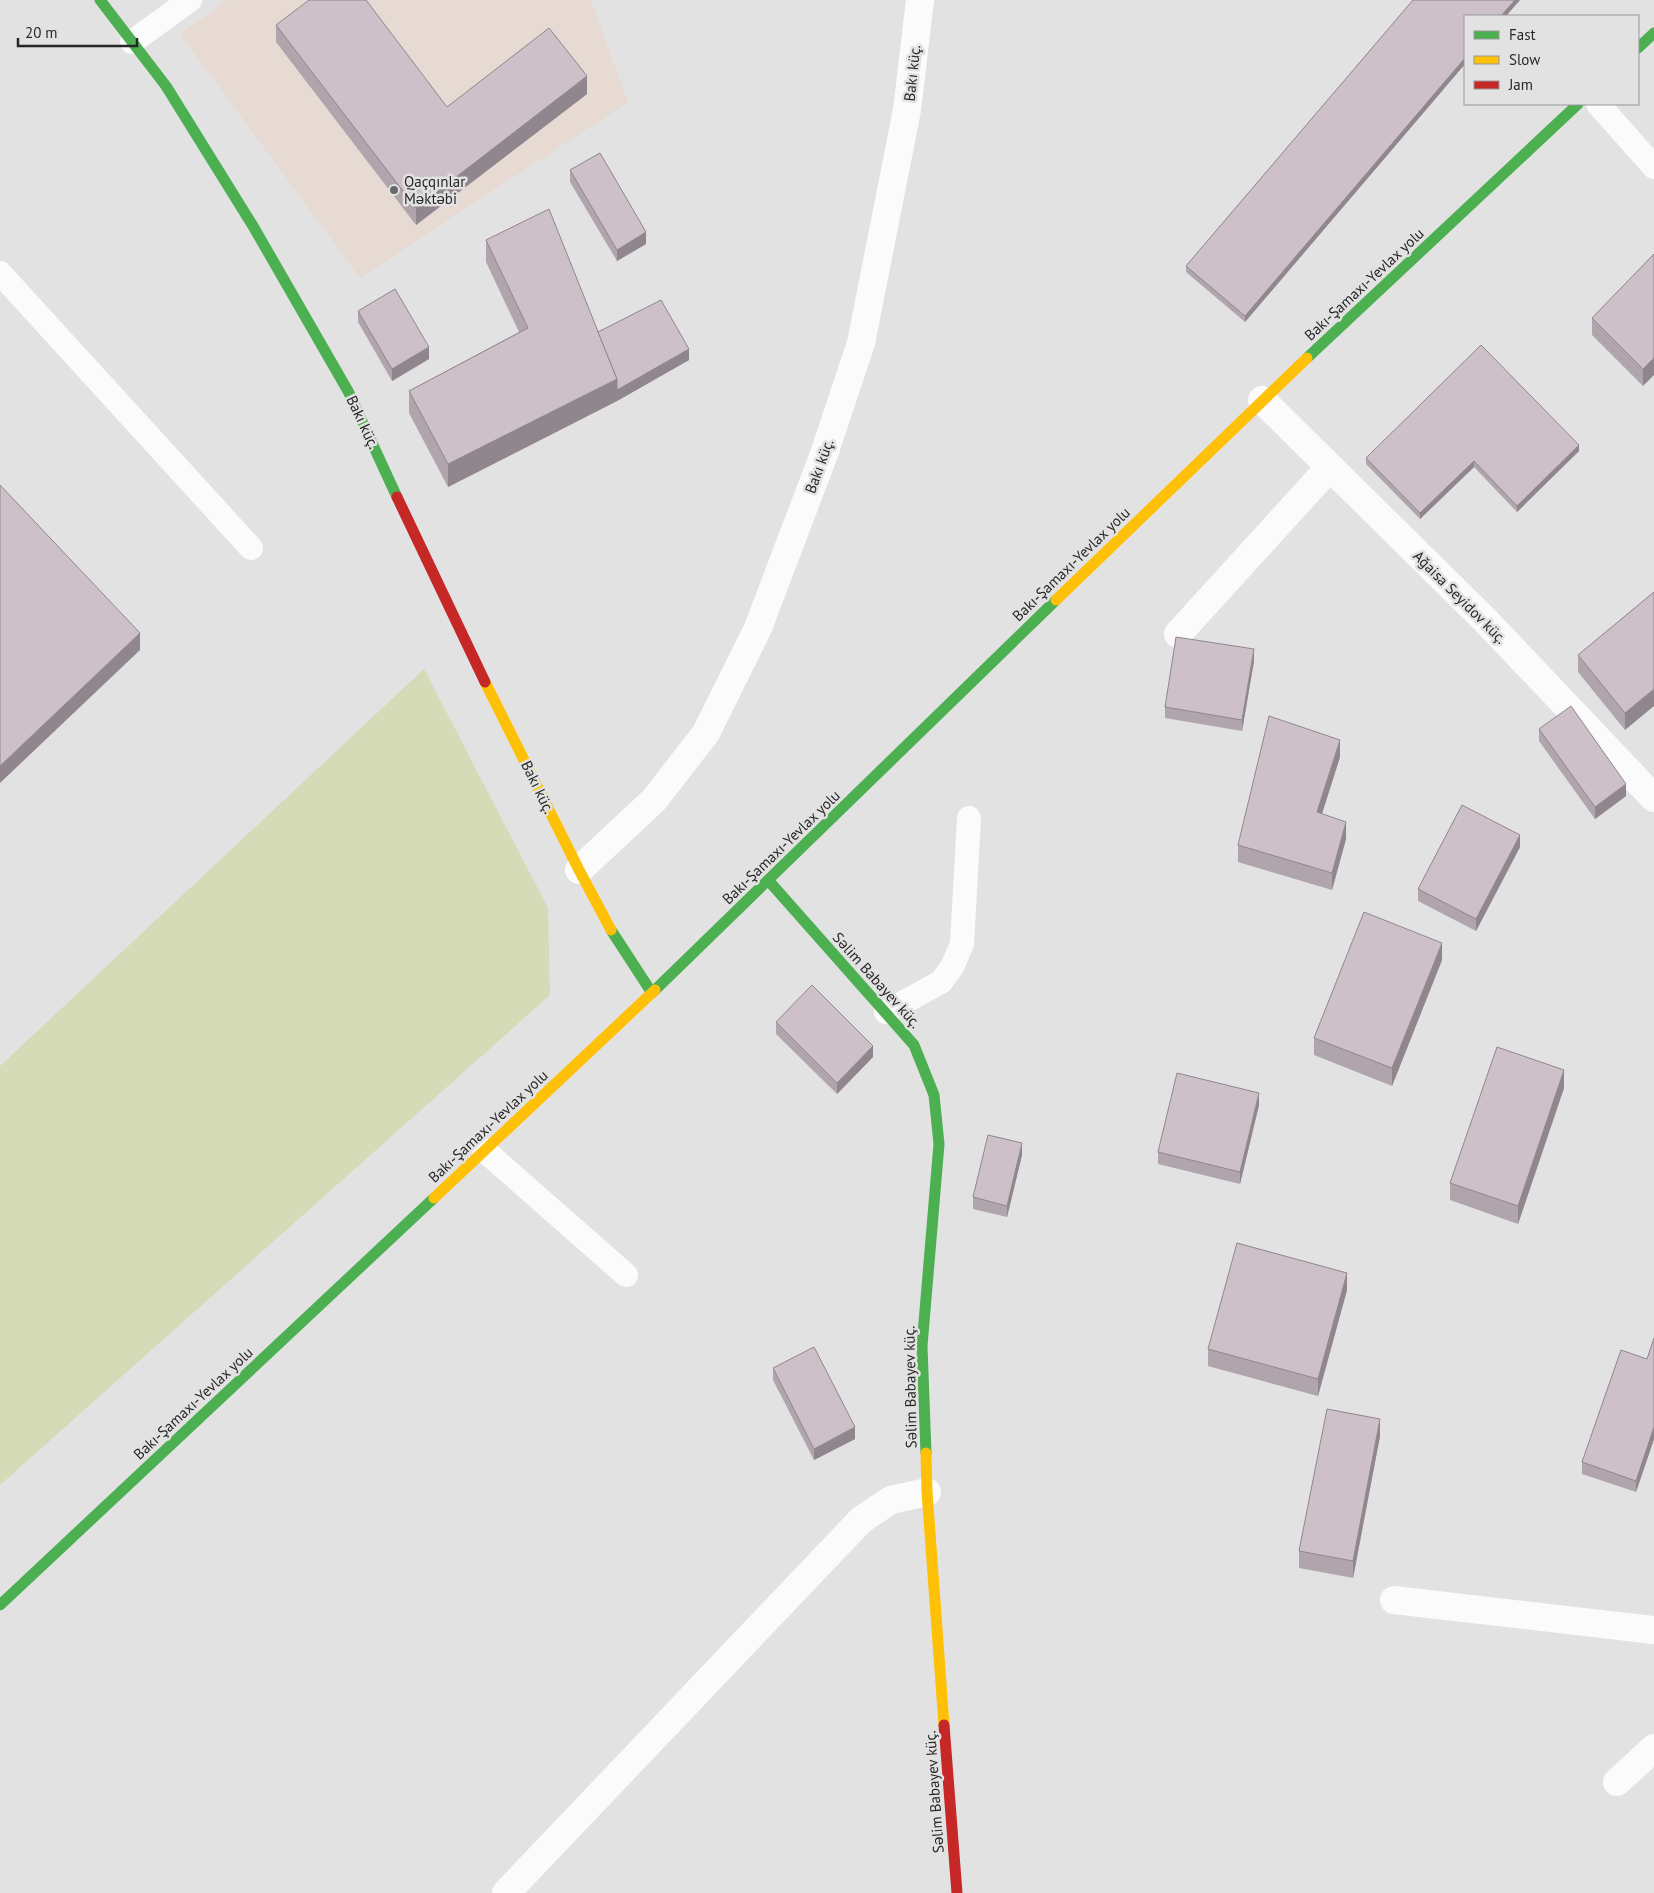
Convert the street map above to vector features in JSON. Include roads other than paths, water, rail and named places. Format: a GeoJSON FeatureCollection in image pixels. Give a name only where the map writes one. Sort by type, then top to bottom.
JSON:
{"type":"FeatureCollection","features":[{"type":"Feature","properties":{"kind":"main road","name":"Bakı küç."},"geometry":{"type":"LineString","coordinates":[[100,0],[166,86],[253,226],[348,392],[458,627],[579,870],[608,925],[652,993]]}},
{"type":"Feature","properties":{"kind":"main road"},"geometry":{"type":"LineString","coordinates":[[1639,47],[1654,32]]}},
{"type":"Feature","properties":{"kind":"main road","name":"Bakı-Şamaxı-Yevlax yolu"},"geometry":{"type":"LineString","coordinates":[[0,1606],[652,993],[1262,400],[1577,105]]}},
{"type":"Feature","properties":{"kind":"main road","name":"Səlim Babayev küç."},"geometry":{"type":"LineString","coordinates":[[768,880],[914,1045],[934,1095],[939,1144],[922,1346],[927,1492],[957,1893]]}},
{"type":"Feature","properties":{"kind":"street","name":"Bakı küç."},"geometry":{"type":"LineString","coordinates":[[579,870],[654,800],[706,733],[758,628],[824,454],[861,343],[907,110],[920,0]]}},
{"type":"Feature","properties":{"kind":"street","name":"Ağaisa Seyidov küç."},"geometry":{"type":"LineString","coordinates":[[1262,400],[1486,621],[1654,798]]}},
{"type":"Feature","properties":{"kind":"street"},"geometry":{"type":"LineString","coordinates":[[1178,634],[1330,468]]}},
{"type":"Feature","properties":{"kind":"street"},"geometry":{"type":"LineString","coordinates":[[506,1893],[861,1520],[891,1500],[927,1492]]}},
{"type":"Feature","properties":{"kind":"street"},"geometry":{"type":"LineString","coordinates":[[1394,1600],[1654,1630]]}},
{"type":"Feature","properties":{"kind":"street"},"geometry":{"type":"LineString","coordinates":[[1617,1782],[1654,1748]]}},
{"type":"Feature","properties":{"kind":"lane"},"geometry":{"type":"LineString","coordinates":[[132,42],[190,0]]}},
{"type":"Feature","properties":{"kind":"lane"},"geometry":{"type":"LineString","coordinates":[[1599,105],[1654,168]]}},
{"type":"Feature","properties":{"kind":"lane"},"geometry":{"type":"LineString","coordinates":[[0,273],[251,548]]}},
{"type":"Feature","properties":{"kind":"lane"},"geometry":{"type":"LineString","coordinates":[[886,1012],[941,982],[952,967],[962,944],[969,818]]}},
{"type":"Feature","properties":{"kind":"lane"},"geometry":{"type":"LineString","coordinates":[[484,1150],[626,1275]]}},
{"type":"Feature","properties":{"kind":"place","name":"Qaçqınlar Məktəbi"},"geometry":{"type":"Point","coordinates":[394,190]}}]}
